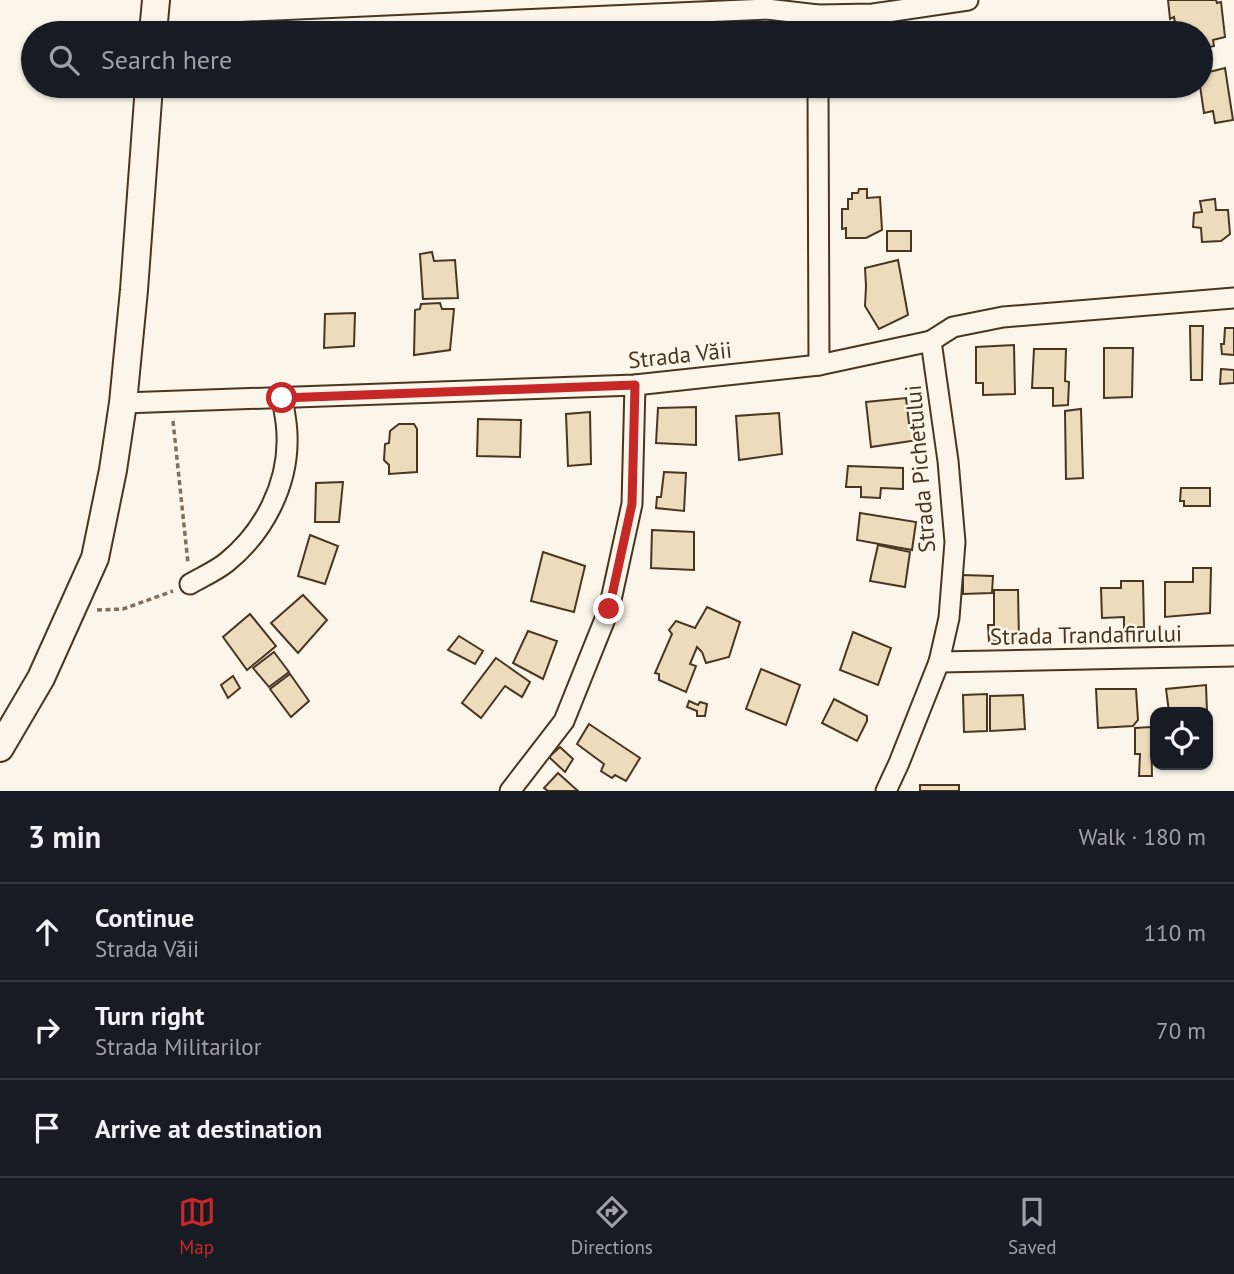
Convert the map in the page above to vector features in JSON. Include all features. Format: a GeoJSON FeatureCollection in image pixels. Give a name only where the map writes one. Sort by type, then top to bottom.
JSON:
{"type":"FeatureCollection","features":[{"type":"Feature","properties":{"kind":"main road"},"geometry":{"type":"LineString","coordinates":[[154,21],[156,0]]}},
{"type":"Feature","properties":{"kind":"main road"},"geometry":{"type":"LineString","coordinates":[[0,748],[41,678],[95,558],[123,403],[148,98]]}},
{"type":"Feature","properties":{"kind":"street"},"geometry":{"type":"LineString","coordinates":[[834,21],[968,0]]}},
{"type":"Feature","properties":{"kind":"street"},"geometry":{"type":"LineString","coordinates":[[498,21],[766,9],[808,21]]}},
{"type":"Feature","properties":{"kind":"street"},"geometry":{"type":"LineString","coordinates":[[818,98],[819,365]]}},
{"type":"Feature","properties":{"kind":"street","name":"Strada Văii"},"geometry":{"type":"LineString","coordinates":[[123,403],[635,385],[819,365],[931,341],[953,327],[1003,317],[1234,298]]}},
{"type":"Feature","properties":{"kind":"street","name":"Strada Pichetului"},"geometry":{"type":"LineString","coordinates":[[886,791],[939,662],[949,618],[955,542],[948,461],[931,341]]}},
{"type":"Feature","properties":{"kind":"street"},"geometry":{"type":"LineString","coordinates":[[510,791],[564,721],[609,609],[632,504],[635,385]]}},
{"type":"Feature","properties":{"kind":"street"},"geometry":{"type":"LineString","coordinates":[[190,584],[225,564],[250,540],[271,509],[284,473],[287,435],[282,398]]}},
{"type":"Feature","properties":{"kind":"street","name":"Strada Trandafirului"},"geometry":{"type":"LineString","coordinates":[[939,662],[1234,656]]}},
{"type":"Feature","properties":{"kind":"path"},"geometry":{"type":"LineString","coordinates":[[71,611],[123,609],[190,584],[172,402]]}},
{"type":"Feature","properties":{"kind":"building"},"geometry":{"type":"Polygon","coordinates":[[[1168,0],[1216,0],[1217,3],[1221,2],[1225,37],[1213,40],[1213,21],[1175,21],[1174,17],[1170,19],[1168,0]]]}},
{"type":"Feature","properties":{"kind":"building"},"geometry":{"type":"Polygon","coordinates":[[[1225,68],[1233,120],[1215,123],[1213,111],[1204,113],[1202,98],[1213,98],[1213,71],[1225,68]]]}},
{"type":"Feature","properties":{"kind":"building"},"geometry":{"type":"Polygon","coordinates":[[[859,189],[867,189],[867,198],[880,197],[882,230],[866,238],[846,238],[846,228],[842,229],[842,209],[848,209],[848,199],[852,199],[852,193],[858,193],[859,189]]]}},
{"type":"Feature","properties":{"kind":"building"},"geometry":{"type":"Polygon","coordinates":[[[1215,199],[1216,210],[1228,210],[1230,234],[1221,241],[1202,242],[1201,228],[1193,227],[1194,213],[1202,212],[1200,201],[1215,199]]]}},
{"type":"Feature","properties":{"kind":"building"},"geometry":{"type":"Polygon","coordinates":[[[887,231],[911,231],[911,251],[887,251],[887,231]]]}},
{"type":"Feature","properties":{"kind":"building"},"geometry":{"type":"Polygon","coordinates":[[[432,252],[434,261],[455,260],[458,298],[423,299],[420,254],[432,252]]]}},
{"type":"Feature","properties":{"kind":"building"},"geometry":{"type":"Polygon","coordinates":[[[898,260],[908,315],[879,329],[865,306],[865,268],[898,260]]]}},
{"type":"Feature","properties":{"kind":"building"},"geometry":{"type":"Polygon","coordinates":[[[440,303],[442,309],[454,309],[450,350],[414,355],[415,310],[420,309],[421,304],[440,303]]]}},
{"type":"Feature","properties":{"kind":"building"},"geometry":{"type":"Polygon","coordinates":[[[355,313],[354,346],[324,348],[325,314],[355,313]]]}},
{"type":"Feature","properties":{"kind":"building"},"geometry":{"type":"Polygon","coordinates":[[[1190,326],[1203,326],[1202,380],[1191,380],[1190,326]]]}},
{"type":"Feature","properties":{"kind":"building"},"geometry":{"type":"Polygon","coordinates":[[[1225,328],[1234,328],[1234,355],[1222,354],[1221,344],[1224,344],[1225,328]]]}},
{"type":"Feature","properties":{"kind":"building"},"geometry":{"type":"Polygon","coordinates":[[[1014,345],[1015,394],[983,395],[983,383],[976,383],[976,347],[1014,345]]]}},
{"type":"Feature","properties":{"kind":"building"},"geometry":{"type":"Polygon","coordinates":[[[1104,348],[1133,348],[1132,397],[1104,398],[1104,348]]]}},
{"type":"Feature","properties":{"kind":"building"},"geometry":{"type":"Polygon","coordinates":[[[1034,349],[1066,349],[1065,381],[1069,382],[1068,405],[1053,406],[1053,388],[1032,388],[1034,349]]]}},
{"type":"Feature","properties":{"kind":"building"},"geometry":{"type":"Polygon","coordinates":[[[1221,369],[1234,370],[1234,383],[1220,384],[1221,369]]]}},
{"type":"Feature","properties":{"kind":"building"},"geometry":{"type":"Polygon","coordinates":[[[906,398],[909,423],[917,423],[918,440],[871,447],[866,402],[906,398]]]}},
{"type":"Feature","properties":{"kind":"building"},"geometry":{"type":"Polygon","coordinates":[[[696,407],[696,445],[656,443],[658,408],[696,407]]]}},
{"type":"Feature","properties":{"kind":"building"},"geometry":{"type":"Polygon","coordinates":[[[1081,409],[1083,478],[1066,479],[1065,411],[1081,409]]]}},
{"type":"Feature","properties":{"kind":"building"},"geometry":{"type":"Polygon","coordinates":[[[590,412],[591,464],[568,466],[566,414],[590,412]]]}},
{"type":"Feature","properties":{"kind":"building"},"geometry":{"type":"Polygon","coordinates":[[[779,413],[782,454],[739,460],[736,416],[779,413]]]}},
{"type":"Feature","properties":{"kind":"building"},"geometry":{"type":"Polygon","coordinates":[[[478,419],[521,420],[520,457],[477,456],[478,419]]]}},
{"type":"Feature","properties":{"kind":"building"},"geometry":{"type":"Polygon","coordinates":[[[399,424],[414,424],[417,429],[417,472],[389,474],[389,465],[384,460],[385,444],[389,443],[390,431],[399,424]]]}},
{"type":"Feature","properties":{"kind":"building"},"geometry":{"type":"Polygon","coordinates":[[[848,466],[903,468],[903,489],[881,488],[880,498],[861,497],[861,487],[846,487],[848,466]]]}},
{"type":"Feature","properties":{"kind":"building"},"geometry":{"type":"Polygon","coordinates":[[[664,472],[686,473],[684,511],[656,508],[657,497],[661,497],[664,472]]]}},
{"type":"Feature","properties":{"kind":"building"},"geometry":{"type":"Polygon","coordinates":[[[343,482],[339,522],[315,522],[316,483],[343,482]]]}},
{"type":"Feature","properties":{"kind":"building"},"geometry":{"type":"Polygon","coordinates":[[[1181,488],[1210,488],[1210,506],[1184,506],[1184,501],[1180,501],[1181,488]]]}},
{"type":"Feature","properties":{"kind":"building"},"geometry":{"type":"Polygon","coordinates":[[[860,513],[916,522],[912,550],[857,540],[860,513]]]}},
{"type":"Feature","properties":{"kind":"building"},"geometry":{"type":"Polygon","coordinates":[[[652,530],[694,532],[694,570],[651,568],[652,530]]]}},
{"type":"Feature","properties":{"kind":"building"},"geometry":{"type":"Polygon","coordinates":[[[310,535],[338,546],[325,584],[298,576],[310,535]]]}},
{"type":"Feature","properties":{"kind":"building"},"geometry":{"type":"Polygon","coordinates":[[[878,545],[910,552],[905,587],[870,581],[878,545]]]}},
{"type":"Feature","properties":{"kind":"building"},"geometry":{"type":"Polygon","coordinates":[[[543,552],[585,566],[574,612],[531,601],[543,552]]]}},
{"type":"Feature","properties":{"kind":"building"},"geometry":{"type":"Polygon","coordinates":[[[1193,568],[1211,568],[1210,613],[1165,617],[1165,582],[1193,582],[1193,568]]]}},
{"type":"Feature","properties":{"kind":"building"},"geometry":{"type":"Polygon","coordinates":[[[963,575],[993,576],[992,593],[963,594],[963,575]]]}},
{"type":"Feature","properties":{"kind":"building"},"geometry":{"type":"Polygon","coordinates":[[[1121,581],[1143,581],[1144,627],[1124,628],[1124,617],[1102,618],[1101,588],[1121,588],[1121,581]]]}},
{"type":"Feature","properties":{"kind":"building"},"geometry":{"type":"Polygon","coordinates":[[[994,590],[1018,590],[1019,640],[989,641],[988,625],[994,625],[994,590]]]}},
{"type":"Feature","properties":{"kind":"building"},"geometry":{"type":"Polygon","coordinates":[[[303,595],[327,620],[298,653],[271,623],[303,595]]]}},
{"type":"Feature","properties":{"kind":"building"},"geometry":{"type":"Polygon","coordinates":[[[707,607],[740,622],[729,657],[706,663],[697,647],[690,664],[696,666],[686,692],[659,680],[659,674],[655,673],[672,634],[669,630],[676,621],[695,628],[707,607]]]}},
{"type":"Feature","properties":{"kind":"building"},"geometry":{"type":"Polygon","coordinates":[[[250,614],[276,646],[247,670],[223,637],[250,614]]]}},
{"type":"Feature","properties":{"kind":"building"},"geometry":{"type":"Polygon","coordinates":[[[528,631],[557,641],[543,679],[513,663],[528,631]]]}},
{"type":"Feature","properties":{"kind":"building"},"geometry":{"type":"Polygon","coordinates":[[[853,632],[891,648],[878,685],[840,670],[853,632]]]}},
{"type":"Feature","properties":{"kind":"building"},"geometry":{"type":"Polygon","coordinates":[[[459,636],[483,651],[475,664],[448,650],[459,636]]]}},
{"type":"Feature","properties":{"kind":"building"},"geometry":{"type":"Polygon","coordinates":[[[274,652],[289,672],[269,687],[253,668],[274,652]]]}},
{"type":"Feature","properties":{"kind":"building"},"geometry":{"type":"Polygon","coordinates":[[[496,658],[530,682],[522,697],[505,686],[481,718],[462,703],[496,658]]]}},
{"type":"Feature","properties":{"kind":"building"},"geometry":{"type":"Polygon","coordinates":[[[761,669],[800,685],[786,725],[746,709],[761,669]]]}},
{"type":"Feature","properties":{"kind":"building"},"geometry":{"type":"Polygon","coordinates":[[[290,674],[309,701],[291,717],[270,689],[290,674]]]}},
{"type":"Feature","properties":{"kind":"building"},"geometry":{"type":"Polygon","coordinates":[[[233,676],[240,688],[228,698],[221,685],[233,676]]]}},
{"type":"Feature","properties":{"kind":"building"},"geometry":{"type":"Polygon","coordinates":[[[1206,685],[1207,707],[1168,707],[1166,689],[1206,685]]]}},
{"type":"Feature","properties":{"kind":"building"},"geometry":{"type":"Polygon","coordinates":[[[1096,689],[1136,689],[1138,720],[1133,726],[1098,728],[1096,689]]]}},
{"type":"Feature","properties":{"kind":"building"},"geometry":{"type":"Polygon","coordinates":[[[987,694],[987,731],[964,732],[963,695],[987,694]]]}},
{"type":"Feature","properties":{"kind":"building"},"geometry":{"type":"Polygon","coordinates":[[[1023,695],[1025,729],[990,731],[990,696],[1023,695]]]}},
{"type":"Feature","properties":{"kind":"building"},"geometry":{"type":"Polygon","coordinates":[[[834,699],[867,716],[857,741],[822,723],[834,699]]]}},
{"type":"Feature","properties":{"kind":"building"},"geometry":{"type":"Polygon","coordinates":[[[689,701],[698,705],[700,702],[707,704],[705,716],[697,716],[697,711],[687,707],[689,701]]]}},
{"type":"Feature","properties":{"kind":"building"},"geometry":{"type":"Polygon","coordinates":[[[589,724],[640,758],[626,781],[615,775],[612,778],[601,771],[604,764],[577,744],[589,724]]]}},
{"type":"Feature","properties":{"kind":"building"},"geometry":{"type":"Polygon","coordinates":[[[1150,727],[1152,776],[1139,776],[1140,754],[1135,754],[1135,728],[1150,727]]]}},
{"type":"Feature","properties":{"kind":"building"},"geometry":{"type":"Polygon","coordinates":[[[560,747],[573,759],[565,772],[549,757],[560,747]]]}},
{"type":"Feature","properties":{"kind":"building"},"geometry":{"type":"Polygon","coordinates":[[[558,773],[578,791],[548,791],[544,788],[558,773]]]}},
{"type":"Feature","properties":{"kind":"building"},"geometry":{"type":"Polygon","coordinates":[[[920,785],[959,785],[959,791],[920,791],[920,785]]]}},
{"type":"Feature","properties":{"kind":"route"},"geometry":{"type":"LineString","coordinates":[[282,398],[635,385],[632,504],[609,609]]}}]}
